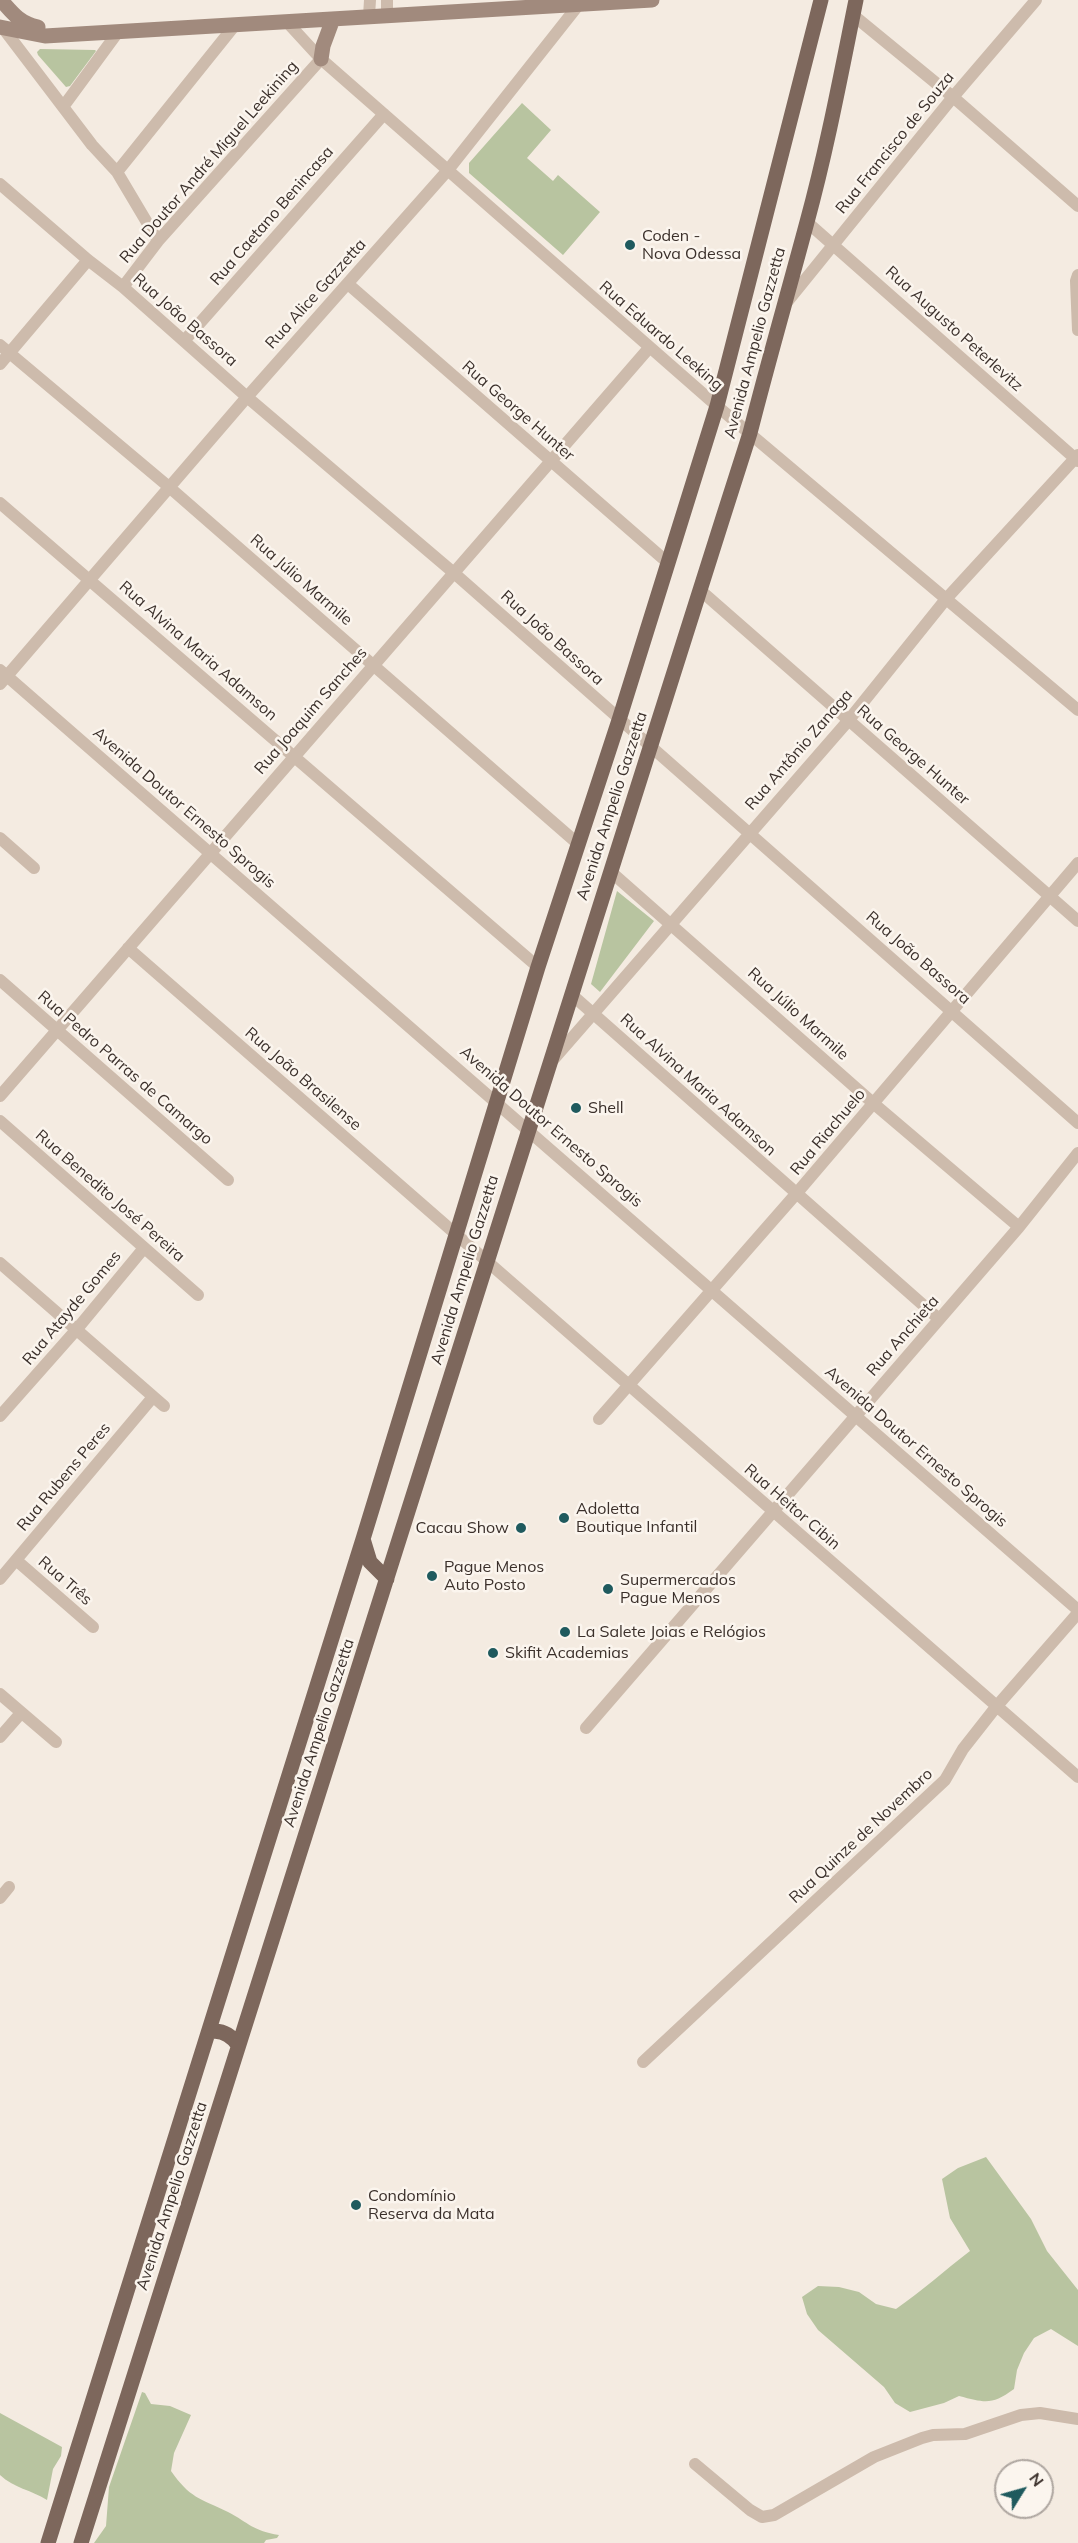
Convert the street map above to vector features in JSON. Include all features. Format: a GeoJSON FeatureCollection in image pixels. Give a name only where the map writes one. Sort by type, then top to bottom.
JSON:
{"type":"FeatureCollection","features":[{"type":"Feature","properties":{"kind":"main road"},"geometry":{"type":"LineString","coordinates":[[1,0],[12,15],[24,24],[58,34]]}},
{"type":"Feature","properties":{"kind":"main road"},"geometry":{"type":"LineString","coordinates":[[1,27],[45,36],[333,19],[369,16],[387,8],[652,0]]}},
{"type":"Feature","properties":{"kind":"main road","name":"Avenida Ampelio Gazzetta"},"geometry":{"type":"LineString","coordinates":[[48,2543],[363,1539],[538,967],[619,720],[717,406],[821,0]]}},
{"type":"Feature","properties":{"kind":"main road","name":"Avenida Ampelio Gazzetta"},"geometry":{"type":"LineString","coordinates":[[81,2543],[457,1357],[546,1067],[750,433],[807,222],[845,62],[856,0]]}},
{"type":"Feature","properties":{"kind":"main road"},"geometry":{"type":"LineString","coordinates":[[321,59],[323,45],[333,19]]}},
{"type":"Feature","properties":{"kind":"main road"},"geometry":{"type":"LineString","coordinates":[[363,1539],[370,1562],[387,1579]]}},
{"type":"Feature","properties":{"kind":"main road"},"geometry":{"type":"LineString","coordinates":[[209,2032],[224,2032],[230,2035],[238,2045]]}},
{"type":"Feature","properties":{"kind":"street"},"geometry":{"type":"LineString","coordinates":[[369,16],[370,0]]}},
{"type":"Feature","properties":{"kind":"street","name":"Rua Francisco de Souza"},"geometry":{"type":"LineString","coordinates":[[782,308],[953,97],[1036,0]]}},
{"type":"Feature","properties":{"kind":"street","name":"Rua Alice Gazzetta"},"geometry":{"type":"LineString","coordinates":[[2,677],[448,170],[580,3]]}},
{"type":"Feature","properties":{"kind":"street"},"geometry":{"type":"LineString","coordinates":[[853,15],[953,97],[1078,206]]}},
{"type":"Feature","properties":{"kind":"street","name":"Rua Eduardo Leeking"},"geometry":{"type":"LineString","coordinates":[[286,21],[321,59],[648,348],[1078,710]]}},
{"type":"Feature","properties":{"kind":"street"},"geometry":{"type":"LineString","coordinates":[[117,172],[235,25]]}},
{"type":"Feature","properties":{"kind":"street"},"geometry":{"type":"LineString","coordinates":[[1,27],[117,172],[158,241]]}},
{"type":"Feature","properties":{"kind":"street"},"geometry":{"type":"LineString","coordinates":[[63,107],[118,32]]}},
{"type":"Feature","properties":{"kind":"street","name":"Rua Doutor André Miguel Leekining"},"geometry":{"type":"LineString","coordinates":[[123,287],[158,241],[321,59]]}},
{"type":"Feature","properties":{"kind":"street","name":"Rua Caetano Benincasa"},"geometry":{"type":"LineString","coordinates":[[184,341],[384,114]]}},
{"type":"Feature","properties":{"kind":"street","name":"Rua João Bassora"},"geometry":{"type":"LineString","coordinates":[[0,184],[123,287],[454,573],[748,834],[953,1010],[1078,1123]]}},
{"type":"Feature","properties":{"kind":"street","name":"Rua Augusto Peterlevitz"},"geometry":{"type":"LineString","coordinates":[[807,222],[1077,458]]}},
{"type":"Feature","properties":{"kind":"street"},"geometry":{"type":"LineString","coordinates":[[0,364],[5,349],[88,260]]}},
{"type":"Feature","properties":{"kind":"street"},"geometry":{"type":"LineString","coordinates":[[1078,275],[1076,281],[1078,330]]}},
{"type":"Feature","properties":{"kind":"street","name":"Rua George Hunter"},"geometry":{"type":"LineString","coordinates":[[348,284],[667,562]]}},
{"type":"Feature","properties":{"kind":"street","name":"Rua Joaquim Sanches"},"geometry":{"type":"LineString","coordinates":[[0,1096],[648,348]]}},
{"type":"Feature","properties":{"kind":"street","name":"Rua Júlio Marmile"},"geometry":{"type":"LineString","coordinates":[[5,349],[170,487],[577,843]]}},
{"type":"Feature","properties":{"kind":"street","name":"Rua Antônio Zanaga"},"geometry":{"type":"LineString","coordinates":[[546,1067],[848,721],[946,599],[1077,458]]}},
{"type":"Feature","properties":{"kind":"street","name":"Rua Alvina Maria Adamson"},"geometry":{"type":"LineString","coordinates":[[0,502],[538,967]]}},
{"type":"Feature","properties":{"kind":"street","name":"Rua George Hunter"},"geometry":{"type":"LineString","coordinates":[[700,590],[1078,921]]}},
{"type":"Feature","properties":{"kind":"street","name":"Avenida Doutor Ernesto Sprogis"},"geometry":{"type":"LineString","coordinates":[[2,677],[497,1101],[1078,1612]]}},
{"type":"Feature","properties":{"kind":"street"},"geometry":{"type":"LineString","coordinates":[[0,838],[34,868]]}},
{"type":"Feature","properties":{"kind":"street","name":"Rua Riachuelo"},"geometry":{"type":"LineString","coordinates":[[599,1419],[796,1194],[1078,863]]}},
{"type":"Feature","properties":{"kind":"street","name":"Rua Júlio Marmile"},"geometry":{"type":"LineString","coordinates":[[610,871],[672,923],[873,1103],[1019,1227]]}},
{"type":"Feature","properties":{"kind":"street","name":"Rua João Brasilense"},"geometry":{"type":"LineString","coordinates":[[128,948],[486,1259]]}},
{"type":"Feature","properties":{"kind":"street","name":"Rua Pedro Parras de Camargo"},"geometry":{"type":"LineString","coordinates":[[0,980],[228,1180]]}},
{"type":"Feature","properties":{"kind":"street","name":"Rua Alvina Maria Adamson"},"geometry":{"type":"LineString","coordinates":[[571,994],[939,1319]]}},
{"type":"Feature","properties":{"kind":"street","name":"Rua Benedito José Pereira"},"geometry":{"type":"LineString","coordinates":[[0,1121],[198,1295]]}},
{"type":"Feature","properties":{"kind":"street","name":"Rua Anchieta"},"geometry":{"type":"LineString","coordinates":[[586,1728],[1019,1227],[1078,1153]]}},
{"type":"Feature","properties":{"kind":"street","name":"Rua Atayde Gomes"},"geometry":{"type":"LineString","coordinates":[[0,1416],[77,1329],[144,1248]]}},
{"type":"Feature","properties":{"kind":"street","name":"Rua Heitor Cibin"},"geometry":{"type":"LineString","coordinates":[[486,1259],[772,1512],[1078,1777]]}},
{"type":"Feature","properties":{"kind":"street"},"geometry":{"type":"LineString","coordinates":[[0,1263],[164,1406]]}},
{"type":"Feature","properties":{"kind":"street","name":"Rua Rubens Peres"},"geometry":{"type":"LineString","coordinates":[[0,1579],[153,1397]]}},
{"type":"Feature","properties":{"kind":"street","name":"Rua Três"},"geometry":{"type":"LineString","coordinates":[[16,1560],[93,1627]]}},
{"type":"Feature","properties":{"kind":"street","name":"Rua Quinze de Novembro"},"geometry":{"type":"LineString","coordinates":[[643,2062],[945,1780],[963,1749],[996,1707],[1078,1612]]}},
{"type":"Feature","properties":{"kind":"street"},"geometry":{"type":"LineString","coordinates":[[0,1694],[56,1742]]}},
{"type":"Feature","properties":{"kind":"street"},"geometry":{"type":"LineString","coordinates":[[0,1737],[21,1713]]}},
{"type":"Feature","properties":{"kind":"street"},"geometry":{"type":"LineString","coordinates":[[0,1898],[9,1887]]}},
{"type":"Feature","properties":{"kind":"street"},"geometry":{"type":"LineString","coordinates":[[695,2464],[750,2510],[762,2517],[774,2515],[874,2457],[922,2438],[965,2434],[1021,2415],[1040,2413],[1078,2419]]}},
{"type":"Feature","properties":{"kind":"green space"},"geometry":{"type":"Polygon","coordinates":[[[40,49],[96,51],[70,86],[66,87],[38,55],[37,52],[40,49]]]}},
{"type":"Feature","properties":{"kind":"green space"},"geometry":{"type":"Polygon","coordinates":[[[522,103],[551,130],[527,158],[553,181],[558,175],[600,212],[563,255],[469,173],[469,163],[522,103]]]}},
{"type":"Feature","properties":{"kind":"green space"},"geometry":{"type":"Polygon","coordinates":[[[617,891],[654,921],[600,992],[591,984],[617,891]]]}},
{"type":"Feature","properties":{"kind":"green space"},"geometry":{"type":"Polygon","coordinates":[[[986,2157],[1031,2219],[1047,2251],[1078,2290],[1078,2346],[1051,2329],[1034,2338],[1017,2370],[1014,2389],[1000,2398],[988,2401],[959,2396],[944,2403],[910,2412],[895,2403],[884,2387],[818,2330],[807,2314],[802,2297],[818,2286],[839,2287],[859,2292],[876,2304],[896,2309],[915,2295],[970,2251],[950,2218],[942,2179],[958,2168],[986,2157]]]}},
{"type":"Feature","properties":{"kind":"green space"},"geometry":{"type":"Polygon","coordinates":[[[142,2392],[151,2404],[170,2406],[191,2415],[174,2453],[171,2471],[184,2487],[196,2496],[257,2529],[279,2535],[277,2538],[266,2540],[264,2543],[94,2543],[106,2526],[109,2487],[142,2392]]]}},
{"type":"Feature","properties":{"kind":"green space"},"geometry":{"type":"Polygon","coordinates":[[[0,2413],[62,2447],[61,2456],[53,2469],[47,2500],[11,2483],[0,2475],[0,2413]]]}},
{"type":"Feature","properties":{"kind":"place","name":"Coden - Nova Odessa"},"geometry":{"type":"Point","coordinates":[630,245]}},
{"type":"Feature","properties":{"kind":"place","name":"Shell"},"geometry":{"type":"Point","coordinates":[576,1108]}},
{"type":"Feature","properties":{"kind":"place","name":"Adoletta Boutique Infantil"},"geometry":{"type":"Point","coordinates":[564,1518]}},
{"type":"Feature","properties":{"kind":"place","name":"Cacau Show"},"geometry":{"type":"Point","coordinates":[521,1528]}},
{"type":"Feature","properties":{"kind":"place","name":"Pague Menos Auto Posto"},"geometry":{"type":"Point","coordinates":[432,1576]}},
{"type":"Feature","properties":{"kind":"place","name":"Supermercados Pague Menos"},"geometry":{"type":"Point","coordinates":[608,1589]}},
{"type":"Feature","properties":{"kind":"place","name":"La Salete Joias e Relógios"},"geometry":{"type":"Point","coordinates":[565,1632]}},
{"type":"Feature","properties":{"kind":"place","name":"Skifit Academias"},"geometry":{"type":"Point","coordinates":[493,1653]}},
{"type":"Feature","properties":{"kind":"place","name":"Condomínio Reserva da Mata"},"geometry":{"type":"Point","coordinates":[356,2205]}}]}
